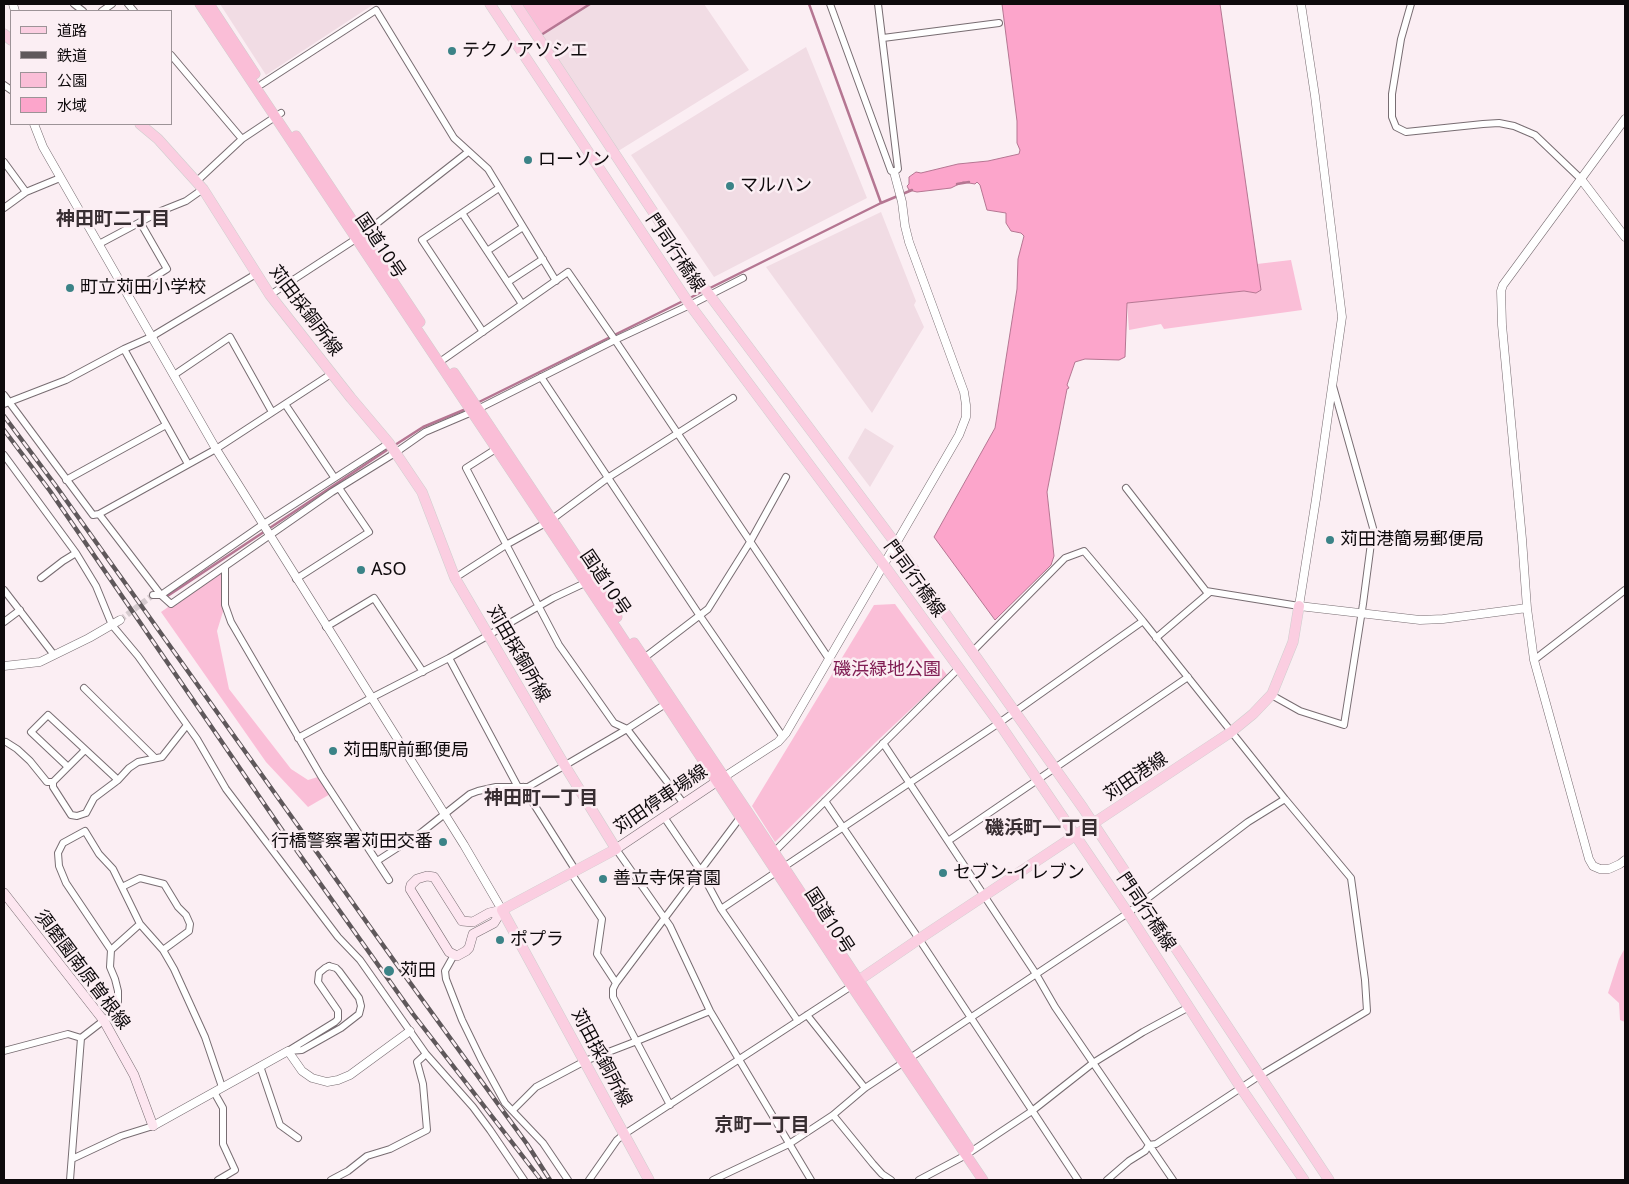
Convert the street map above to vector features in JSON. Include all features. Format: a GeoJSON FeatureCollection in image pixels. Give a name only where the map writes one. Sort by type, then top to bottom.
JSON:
{"type":"FeatureCollection","features":[{"type":"Feature","properties":{"kind":"highway","name":"国道10号"},"geometry":{"type":"LineString","coordinates":[[200,4],[278,115],[969,1153],[991,1180]]}},
{"type":"Feature","properties":{"kind":"highway","name":"国道10号"},"geometry":{"type":"LineString","coordinates":[[208,4],[262,84],[278,115]]}},
{"type":"Feature","properties":{"kind":"highway","name":"国道10号"},"geometry":{"type":"LineString","coordinates":[[359,237],[444,359],[475,410]]}},
{"type":"Feature","properties":{"kind":"highway","name":"国道10号"},"geometry":{"type":"LineString","coordinates":[[589,582],[644,658],[669,701]]}},
{"type":"Feature","properties":{"kind":"highway","name":"国道10号"},"geometry":{"type":"LineString","coordinates":[[744,814],[774,852],[780,869]]}},
{"type":"Feature","properties":{"kind":"highway","name":"国道10号"},"geometry":{"type":"LineString","coordinates":[[969,1153],[983,1180]]}},
{"type":"Feature","properties":{"kind":"main road","name":"門司行橋線"},"geometry":{"type":"LineString","coordinates":[[490,4],[690,305],[999,723],[1128,913],[1241,1088],[1304,1180]]}},
{"type":"Feature","properties":{"kind":"main road","name":"門司行橋線"},"geometry":{"type":"LineString","coordinates":[[516,4],[709,296],[896,544],[1056,769],[1329,1180]]}},
{"type":"Feature","properties":{"kind":"main road","name":"苅田採銅所線"},"geometry":{"type":"LineString","coordinates":[[141,125],[158,139],[200,185],[270,295],[331,374],[389,443],[422,492],[455,578],[616,850]]}},
{"type":"Feature","properties":{"kind":"main road","name":"苅田港線"},"geometry":{"type":"LineString","coordinates":[[855,983],[1094,825],[1231,732],[1253,714],[1272,694],[1293,642],[1299,606]]}},
{"type":"Feature","properties":{"kind":"main road","name":"苅田停車場線"},"geometry":{"type":"LineString","coordinates":[[616,850],[720,780]]}},
{"type":"Feature","properties":{"kind":"main road"},"geometry":{"type":"LineString","coordinates":[[502,910],[494,923],[473,934],[466,951],[454,956],[449,952],[410,889],[414,882],[422,877],[434,877],[462,921],[473,922],[489,913],[502,910],[616,850]]}},
{"type":"Feature","properties":{"kind":"main road","name":"須磨園南原曽根線"},"geometry":{"type":"LineString","coordinates":[[4,893],[104,1021],[134,1075],[153,1126]]}},
{"type":"Feature","properties":{"kind":"main road","name":"苅田採銅所線"},"geometry":{"type":"LineString","coordinates":[[502,910],[649,1180]]}},
{"type":"Feature","properties":{"kind":"street"},"geometry":{"type":"LineString","coordinates":[[720,780],[783,737],[959,435],[966,417],[964,392],[909,242],[902,202],[894,172],[891,171],[830,4]]}},
{"type":"Feature","properties":{"kind":"street"},"geometry":{"type":"LineString","coordinates":[[878,4],[898,169],[894,172]]}},
{"type":"Feature","properties":{"kind":"street"},"geometry":{"type":"LineString","coordinates":[[1299,606],[1342,317],[1302,4]]}},
{"type":"Feature","properties":{"kind":"street"},"geometry":{"type":"LineString","coordinates":[[1412,4],[1401,39],[1392,94],[1392,117],[1396,126],[1406,132],[1499,124],[1514,126],[1535,135],[1580,179],[1625,237]]}},
{"type":"Feature","properties":{"kind":"street"},"geometry":{"type":"LineString","coordinates":[[262,84],[376,10],[454,138],[488,170],[556,281]]}},
{"type":"Feature","properties":{"kind":"street"},"geometry":{"type":"LineString","coordinates":[[883,38],[999,23]]}},
{"type":"Feature","properties":{"kind":"street"},"geometry":{"type":"LineString","coordinates":[[172,56],[242,139]]}},
{"type":"Feature","properties":{"kind":"street"},"geometry":{"type":"LineString","coordinates":[[99,244],[161,211],[186,201],[242,139],[278,115]]}},
{"type":"Feature","properties":{"kind":"street"},"geometry":{"type":"LineString","coordinates":[[1625,119],[1503,285],[1501,291],[1502,325],[1527,608],[1534,660],[1588,859],[1593,866],[1600,869],[1608,869],[1625,860]]}},
{"type":"Feature","properties":{"kind":"street"},"geometry":{"type":"LineString","coordinates":[[34,125],[43,147],[60,178],[216,449],[502,910]]}},
{"type":"Feature","properties":{"kind":"street"},"geometry":{"type":"LineString","coordinates":[[270,295],[359,237],[468,152]]}},
{"type":"Feature","properties":{"kind":"street"},"geometry":{"type":"LineString","coordinates":[[4,162],[26,192]]}},
{"type":"Feature","properties":{"kind":"street"},"geometry":{"type":"LineString","coordinates":[[4,208],[26,192],[60,178]]}},
{"type":"Feature","properties":{"kind":"street"},"geometry":{"type":"LineString","coordinates":[[483,332],[422,240],[499,188]]}},
{"type":"Feature","properties":{"kind":"street"},"geometry":{"type":"LineString","coordinates":[[462,213],[522,304]]}},
{"type":"Feature","properties":{"kind":"street"},"geometry":{"type":"LineString","coordinates":[[127,294],[167,269],[140,222]]}},
{"type":"Feature","properties":{"kind":"street"},"geometry":{"type":"LineString","coordinates":[[487,251],[523,227]]}},
{"type":"Feature","properties":{"kind":"street"},"geometry":{"type":"LineString","coordinates":[[508,282],[543,259]]}},
{"type":"Feature","properties":{"kind":"street"},"geometry":{"type":"LineString","coordinates":[[444,359],[568,272],[828,659]]}},
{"type":"Feature","properties":{"kind":"street"},"geometry":{"type":"LineString","coordinates":[[7,403],[66,380],[151,337],[256,274]]}},
{"type":"Feature","properties":{"kind":"street"},"geometry":{"type":"LineString","coordinates":[[99,514],[161,594],[171,604],[339,488],[426,432],[475,410],[743,278]]}},
{"type":"Feature","properties":{"kind":"street"},"geometry":{"type":"LineString","coordinates":[[174,375],[230,337],[272,412]]}},
{"type":"Feature","properties":{"kind":"street"},"geometry":{"type":"LineString","coordinates":[[124,349],[188,464]]}},
{"type":"Feature","properties":{"kind":"street"},"geometry":{"type":"LineString","coordinates":[[4,395],[7,403],[93,515],[99,514],[216,449],[331,374]]}},
{"type":"Feature","properties":{"kind":"street"},"geometry":{"type":"LineString","coordinates":[[541,377],[783,737]]}},
{"type":"Feature","properties":{"kind":"street"},"geometry":{"type":"LineString","coordinates":[[1272,694],[1300,711],[1344,725],[1373,528],[1332,383]]}},
{"type":"Feature","properties":{"kind":"street"},"geometry":{"type":"LineString","coordinates":[[455,578],[506,545],[548,522],[609,477],[733,398]]}},
{"type":"Feature","properties":{"kind":"street"},"geometry":{"type":"LineString","coordinates":[[284,404],[334,478]]}},
{"type":"Feature","properties":{"kind":"street"},"geometry":{"type":"LineString","coordinates":[[66,480],[166,424]]}},
{"type":"Feature","properties":{"kind":"street"},"geometry":{"type":"LineString","coordinates":[[153,595],[161,594],[262,525],[389,443]]}},
{"type":"Feature","properties":{"kind":"street"},"geometry":{"type":"LineString","coordinates":[[499,447],[466,468],[559,645],[614,723],[627,729],[684,804]]}},
{"type":"Feature","properties":{"kind":"street"},"geometry":{"type":"LineString","coordinates":[[5,458],[76,553],[96,586],[112,624],[138,656],[187,725],[226,789],[338,937],[360,960],[426,1054],[473,1107],[524,1180]]}},
{"type":"Feature","properties":{"kind":"street"},"geometry":{"type":"LineString","coordinates":[[644,658],[708,610],[750,542],[786,477]]}},
{"type":"Feature","properties":{"kind":"street"},"geometry":{"type":"LineString","coordinates":[[296,579],[369,532],[339,488]]}},
{"type":"Feature","properties":{"kind":"street"},"geometry":{"type":"LineString","coordinates":[[1126,488],[1206,591],[1360,614],[1428,620],[1527,608]]}},
{"type":"Feature","properties":{"kind":"street"},"geometry":{"type":"LineString","coordinates":[[973,651],[1066,558],[1084,551],[1143,621],[1284,799],[1351,878],[1365,980],[1367,1011],[1259,1076],[1156,1144],[1149,1145]]}},
{"type":"Feature","properties":{"kind":"street"},"geometry":{"type":"LineString","coordinates":[[40,578],[76,553]]}},
{"type":"Feature","properties":{"kind":"street"},"geometry":{"type":"LineString","coordinates":[[225,567],[225,606],[231,622],[298,738],[389,880]]}},
{"type":"Feature","properties":{"kind":"street"},"geometry":{"type":"LineString","coordinates":[[298,738],[449,658],[538,606],[589,582]]}},
{"type":"Feature","properties":{"kind":"street"},"geometry":{"type":"LineString","coordinates":[[4,590],[54,656]]}},
{"type":"Feature","properties":{"kind":"street"},"geometry":{"type":"LineString","coordinates":[[1534,660],[1625,590]]}},
{"type":"Feature","properties":{"kind":"street"},"geometry":{"type":"LineString","coordinates":[[1156,638],[1210,592]]}},
{"type":"Feature","properties":{"kind":"street"},"geometry":{"type":"LineString","coordinates":[[326,627],[374,598],[423,672]]}},
{"type":"Feature","properties":{"kind":"street"},"geometry":{"type":"LineString","coordinates":[[4,622],[20,610]]}},
{"type":"Feature","properties":{"kind":"street"},"geometry":{"type":"LineString","coordinates":[[4,666],[40,662],[120,620]]}},
{"type":"Feature","properties":{"kind":"street"},"geometry":{"type":"LineString","coordinates":[[721,909],[1016,712],[1143,621]]}},
{"type":"Feature","properties":{"kind":"street"},"geometry":{"type":"LineString","coordinates":[[449,658],[521,787],[602,919],[596,954],[616,983]]}},
{"type":"Feature","properties":{"kind":"street"},"geometry":{"type":"LineString","coordinates":[[774,852],[959,668]]}},
{"type":"Feature","properties":{"kind":"street"},"geometry":{"type":"LineString","coordinates":[[948,841],[1188,677]]}},
{"type":"Feature","properties":{"kind":"street"},"geometry":{"type":"LineString","coordinates":[[84,688],[155,758]]}},
{"type":"Feature","properties":{"kind":"street"},"geometry":{"type":"LineString","coordinates":[[377,861],[414,838],[463,798],[478,791],[496,787],[528,786],[627,729],[669,701]]}},
{"type":"Feature","properties":{"kind":"street"},"geometry":{"type":"LineString","coordinates":[[67,766],[31,732],[48,715],[118,780]]}},
{"type":"Feature","properties":{"kind":"street"},"geometry":{"type":"LineString","coordinates":[[85,750],[53,782],[53,787],[71,814],[77,816],[86,813],[94,798],[118,780],[129,768],[138,762],[162,757],[187,725]]}},
{"type":"Feature","properties":{"kind":"street"},"geometry":{"type":"LineString","coordinates":[[6,742],[30,761],[47,782],[53,782]]}},
{"type":"Feature","properties":{"kind":"street"},"geometry":{"type":"LineString","coordinates":[[883,743],[1036,974],[1055,1006],[1173,1180]]}},
{"type":"Feature","properties":{"kind":"street"},"geometry":{"type":"LineString","coordinates":[[717,1179],[789,1144],[834,1115],[866,1088],[1128,913],[1248,822],[1284,799]]}},
{"type":"Feature","properties":{"kind":"street"},"geometry":{"type":"LineString","coordinates":[[825,801],[919,939],[1078,1180]]}},
{"type":"Feature","properties":{"kind":"street"},"geometry":{"type":"LineString","coordinates":[[670,1105],[613,997],[613,989],[664,918],[744,814]]}},
{"type":"Feature","properties":{"kind":"street"},"geometry":{"type":"LineString","coordinates":[[664,817],[700,870],[721,909],[798,1021]]}},
{"type":"Feature","properties":{"kind":"street"},"geometry":{"type":"LineString","coordinates":[[70,1180],[82,1038],[112,1014],[118,1003],[118,991],[110,967],[111,950],[66,883],[59,866],[58,853],[63,843],[85,831],[99,854],[113,869],[140,924],[163,950],[174,969],[195,1012],[222,1087]]}},
{"type":"Feature","properties":{"kind":"street"},"geometry":{"type":"LineString","coordinates":[[616,850],[670,926],[710,1011],[811,1180]]}},
{"type":"Feature","properties":{"kind":"street"},"geometry":{"type":"LineString","coordinates":[[122,887],[140,878],[164,884],[178,908],[186,915],[190,924],[189,931],[163,950]]}},
{"type":"Feature","properties":{"kind":"street"},"geometry":{"type":"LineString","coordinates":[[111,950],[140,924]]}},
{"type":"Feature","properties":{"kind":"street"},"geometry":{"type":"LineString","coordinates":[[454,956],[446,971],[446,979],[462,1020],[481,1058],[505,1103],[543,1142],[568,1180]]}},
{"type":"Feature","properties":{"kind":"street"},"geometry":{"type":"LineString","coordinates":[[72,1160],[121,1136],[153,1126],[288,1051],[335,1022],[338,1019],[338,1010],[320,986],[318,977],[319,973],[329,966],[336,968],[359,998],[361,1006],[359,1014],[340,1028],[302,1050],[288,1051]]}},
{"type":"Feature","properties":{"kind":"street"},"geometry":{"type":"LineString","coordinates":[[589,1180],[617,1140],[623,1135],[855,983]]}},
{"type":"Feature","properties":{"kind":"street"},"geometry":{"type":"LineString","coordinates":[[919,1180],[969,1153],[1032,1111],[1093,1063],[1142,1032],[1188,1007]]}},
{"type":"Feature","properties":{"kind":"street"},"geometry":{"type":"LineString","coordinates":[[513,1110],[536,1086],[584,1061],[637,1042],[710,1011]]}},
{"type":"Feature","properties":{"kind":"street"},"geometry":{"type":"LineString","coordinates":[[807,1015],[866,1088]]}},
{"type":"Feature","properties":{"kind":"street"},"geometry":{"type":"LineString","coordinates":[[288,1051],[302,1071],[312,1078],[328,1082],[350,1076],[410,1030]]}},
{"type":"Feature","properties":{"kind":"street"},"geometry":{"type":"LineString","coordinates":[[4,1051],[68,1034],[82,1038]]}},
{"type":"Feature","properties":{"kind":"street"},"geometry":{"type":"LineString","coordinates":[[331,1180],[348,1171],[353,1165],[367,1156],[390,1149],[427,1130],[423,1084],[417,1062],[426,1054]]}},
{"type":"Feature","properties":{"kind":"street"},"geometry":{"type":"LineString","coordinates":[[260,1066],[280,1125],[298,1138]]}},
{"type":"Feature","properties":{"kind":"street"},"geometry":{"type":"LineString","coordinates":[[214,1092],[223,1108],[223,1144],[235,1170],[218,1180]]}},
{"type":"Feature","properties":{"kind":"street"},"geometry":{"type":"LineString","coordinates":[[834,1115],[873,1164],[890,1180]]}},
{"type":"Feature","properties":{"kind":"street"},"geometry":{"type":"LineString","coordinates":[[1107,1180],[1146,1150],[1149,1145]]}},
{"type":"Feature","properties":{"kind":"shaded area"},"geometry":{"type":"Polygon","coordinates":[[[220,4],[374,4],[266,75],[220,4]]]}},
{"type":"Feature","properties":{"kind":"shaded area"},"geometry":{"type":"Polygon","coordinates":[[[590,4],[704,4],[749,70],[615,153],[538,37],[590,4]]]}},
{"type":"Feature","properties":{"kind":"shaded area"},"geometry":{"type":"Polygon","coordinates":[[[806,47],[867,198],[714,277],[631,155],[806,47]]]}},
{"type":"Feature","properties":{"kind":"shaded area"},"geometry":{"type":"Polygon","coordinates":[[[881,212],[916,301],[914,305],[924,327],[872,413],[766,267],[881,212]]]}},
{"type":"Feature","properties":{"kind":"shaded area"},"geometry":{"type":"Polygon","coordinates":[[[865,428],[894,446],[870,487],[848,458],[865,428]]]}},
{"type":"Feature","properties":{"kind":"green space"},"geometry":{"type":"Polygon","coordinates":[[[516,4],[590,4],[538,37],[516,4]]]}},
{"type":"Feature","properties":{"kind":"green space"},"geometry":{"type":"Polygon","coordinates":[[[1291,260],[1302,310],[1164,329],[1161,324],[1129,330],[1127,303],[1244,291],[1256,293],[1261,290],[1257,264],[1291,260]]]}},
{"type":"Feature","properties":{"kind":"green space"},"geometry":{"type":"Polygon","coordinates":[[[225,567],[225,605],[217,631],[229,689],[291,769],[308,780],[321,776],[332,793],[308,807],[266,762],[161,612],[225,567]]]}},
{"type":"Feature","properties":{"kind":"green space","name":"磯浜緑地公園"},"geometry":{"type":"Polygon","coordinates":[[[895,604],[947,675],[775,842],[752,806],[874,605],[895,604]]]}},
{"type":"Feature","properties":{"kind":"green space"},"geometry":{"type":"Polygon","coordinates":[[[1625,948],[1625,1022],[1620,1020],[1619,1003],[1608,993],[1619,959],[1625,948]]]}},
{"type":"Feature","properties":{"kind":"water"},"geometry":{"type":"Polygon","coordinates":[[[1002,4],[1220,4],[1261,290],[1256,293],[1244,291],[1127,303],[1125,357],[1119,360],[1085,359],[1075,362],[1067,385],[1069,388],[1067,389],[1047,492],[1054,556],[1051,565],[995,620],[934,537],[995,428],[1017,289],[1018,259],[1024,236],[1021,233],[1011,231],[1006,223],[1006,213],[987,210],[980,185],[977,182],[975,184],[963,182],[951,188],[917,192],[909,190],[907,186],[909,184],[909,177],[916,172],[921,173],[958,164],[988,161],[1019,154],[1017,121],[1002,4]]]}},
{"type":"Feature","properties":{"kind":"waterway"},"geometry":{"type":"LineString","coordinates":[[541,35],[590,4]]}},
{"type":"Feature","properties":{"kind":"waterway"},"geometry":{"type":"LineString","coordinates":[[708,289],[881,203],[809,4]]}},
{"type":"Feature","properties":{"kind":"waterway"},"geometry":{"type":"LineString","coordinates":[[957,184],[969,182]]}},
{"type":"Feature","properties":{"kind":"waterway"},"geometry":{"type":"LineString","coordinates":[[881,203],[912,190]]}},
{"type":"Feature","properties":{"kind":"waterway"},"geometry":{"type":"LineString","coordinates":[[688,299],[703,291]]}},
{"type":"Feature","properties":{"kind":"waterway"},"geometry":{"type":"LineString","coordinates":[[477,403],[683,301]]}},
{"type":"Feature","properties":{"kind":"waterway"},"geometry":{"type":"LineString","coordinates":[[395,445],[423,427],[466,409]]}},
{"type":"Feature","properties":{"kind":"waterway"},"geometry":{"type":"LineString","coordinates":[[166,597],[390,448]]}},
{"type":"Feature","properties":{"kind":"tunnel"},"geometry":{"type":"LineString","coordinates":[[120,620],[153,595]]}},
{"type":"Feature","properties":{"kind":"railway"},"geometry":{"type":"LineString","coordinates":[[4,416],[527,1144],[550,1180]]}},
{"type":"Feature","properties":{"kind":"railway"},"geometry":{"type":"LineString","coordinates":[[4,430],[50,491],[280,827],[413,1014],[541,1180]]}},
{"type":"Feature","properties":{"kind":"place","name":"テクノアソシエ"},"geometry":{"type":"Point","coordinates":[452,51]}},
{"type":"Feature","properties":{"kind":"place","name":"ローソン"},"geometry":{"type":"Point","coordinates":[528,160]}},
{"type":"Feature","properties":{"kind":"place","name":"マルハン"},"geometry":{"type":"Point","coordinates":[730,186]}},
{"type":"Feature","properties":{"kind":"place","name":"町立苅田小学校"},"geometry":{"type":"Point","coordinates":[70,288]}},
{"type":"Feature","properties":{"kind":"place","name":"苅田港簡易郵便局"},"geometry":{"type":"Point","coordinates":[1330,540]}},
{"type":"Feature","properties":{"kind":"place","name":"ASO"},"geometry":{"type":"Point","coordinates":[361,570]}},
{"type":"Feature","properties":{"kind":"place","name":"苅田駅前郵便局"},"geometry":{"type":"Point","coordinates":[333,751]}},
{"type":"Feature","properties":{"kind":"place","name":"行橋警察署苅田交番"},"geometry":{"type":"Point","coordinates":[443,842]}},
{"type":"Feature","properties":{"kind":"place","name":"セブン-イレブン"},"geometry":{"type":"Point","coordinates":[943,873]}},
{"type":"Feature","properties":{"kind":"place","name":"善立寺保育園"},"geometry":{"type":"Point","coordinates":[603,879]}},
{"type":"Feature","properties":{"kind":"place","name":"ポプラ"},"geometry":{"type":"Point","coordinates":[500,940]}},
{"type":"Feature","properties":{"kind":"place","name":"苅田"},"geometry":{"type":"Point","coordinates":[389,971]}},
{"type":"Feature","properties":{"kind":"district","name":"神田町二丁目"},"geometry":{"type":"Point","coordinates":[113,220]}},
{"type":"Feature","properties":{"kind":"district","name":"神田町一丁目"},"geometry":{"type":"Point","coordinates":[541,799]}},
{"type":"Feature","properties":{"kind":"district","name":"磯浜町一丁目"},"geometry":{"type":"Point","coordinates":[1042,829]}},
{"type":"Feature","properties":{"kind":"district","name":"京町一丁目"},"geometry":{"type":"Point","coordinates":[762,1126]}}]}
